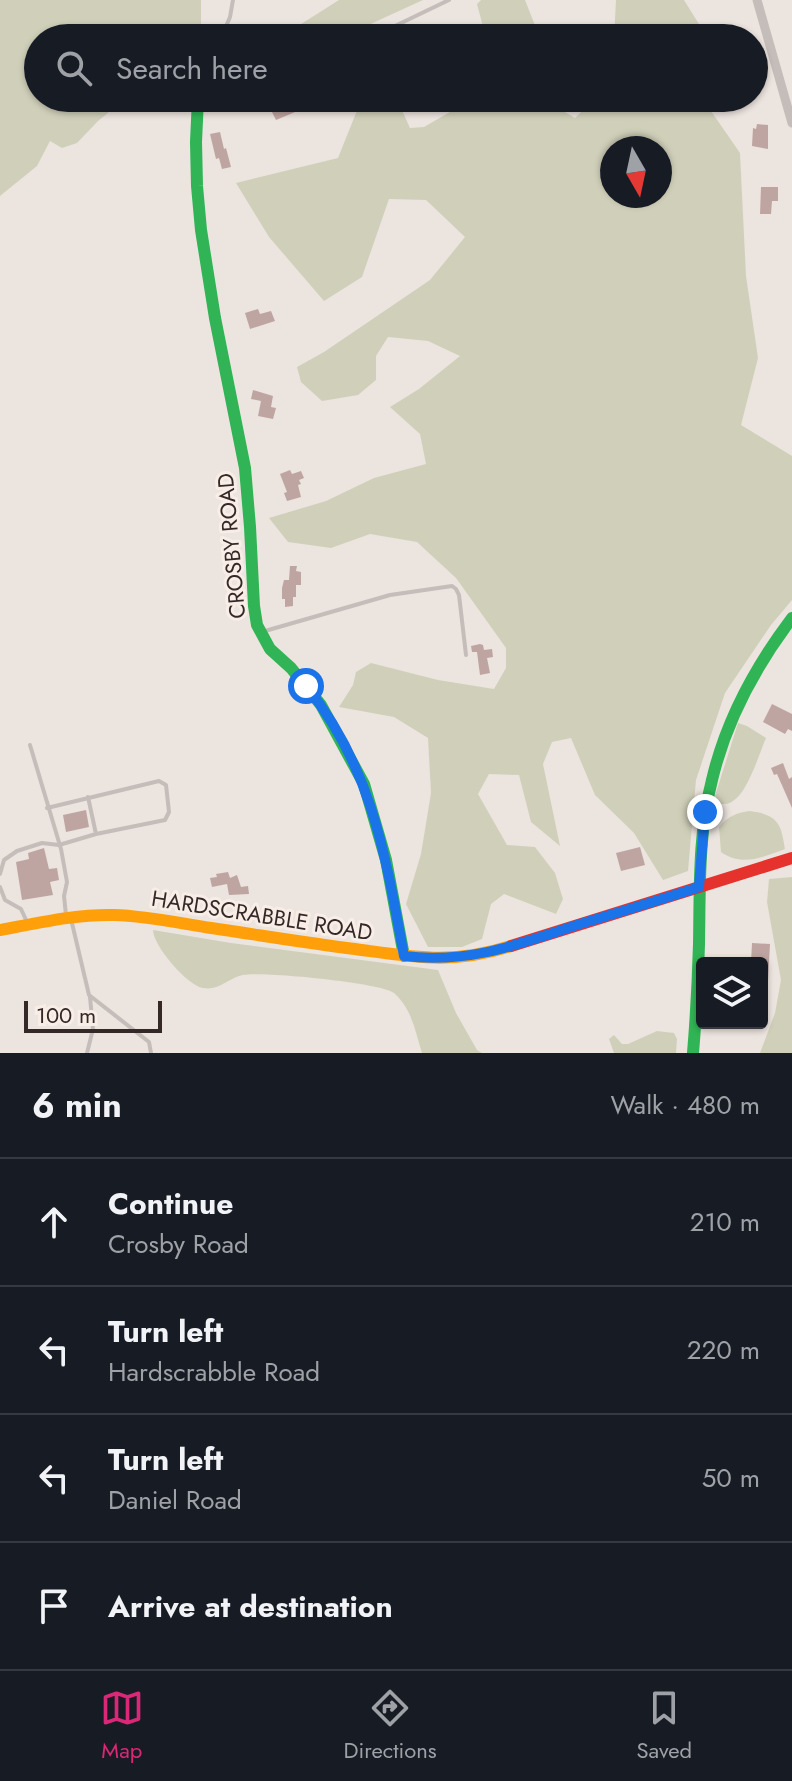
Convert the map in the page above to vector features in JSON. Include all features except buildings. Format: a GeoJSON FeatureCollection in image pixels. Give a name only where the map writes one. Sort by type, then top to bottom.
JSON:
{"type":"FeatureCollection","features":[{"type":"Feature","properties":{"kind":"street"},"geometry":{"type":"LineString","coordinates":[[757,0],[764,24]]}},
{"type":"Feature","properties":{"kind":"street"},"geometry":{"type":"LineString","coordinates":[[768,39],[792,123]]}},
{"type":"Feature","properties":{"kind":"street","name":"CROSBY ROAD"},"geometry":{"type":"LineString","coordinates":[[196,112],[199,225],[243,455],[257,625],[270,649],[291,668],[321,705],[364,784],[386,860],[404,956]]}},
{"type":"Feature","properties":{"kind":"street"},"geometry":{"type":"LineString","coordinates":[[693,1053],[698,991],[699,887],[706,807],[722,744],[735,713],[750,683],[792,618]]}},
{"type":"Feature","properties":{"kind":"street","name":"HARDSCRABBLE ROAD"},"geometry":{"type":"LineString","coordinates":[[0,930],[68,917],[114,915],[404,956],[438,959],[474,956],[792,858]]}},
{"type":"Feature","properties":{"kind":"lane"},"geometry":{"type":"LineString","coordinates":[[227,24],[233,0]]}},
{"type":"Feature","properties":{"kind":"lane"},"geometry":{"type":"LineString","coordinates":[[399,24],[449,0]]}},
{"type":"Feature","properties":{"kind":"lane"},"geometry":{"type":"LineString","coordinates":[[261,633],[390,595],[452,586],[459,595],[466,655]]}},
{"type":"Feature","properties":{"kind":"lane"},"geometry":{"type":"LineString","coordinates":[[30,745],[59,845],[67,882],[64,896],[68,917],[89,995],[93,1029],[87,1053]]}},
{"type":"Feature","properties":{"kind":"lane"},"geometry":{"type":"LineString","coordinates":[[0,874],[4,860],[17,851],[42,843],[59,845],[165,820],[169,812],[166,785],[159,781],[47,808]]}},
{"type":"Feature","properties":{"kind":"lane"},"geometry":{"type":"LineString","coordinates":[[88,797],[96,834]]}},
{"type":"Feature","properties":{"kind":"lane"},"geometry":{"type":"LineString","coordinates":[[0,887],[5,900],[21,909],[28,924]]}},
{"type":"Feature","properties":{"kind":"lane"},"geometry":{"type":"LineString","coordinates":[[89,995],[149,1042],[151,1053]]}},
{"type":"Feature","properties":{"kind":"green space"},"geometry":{"type":"Polygon","coordinates":[[[0,0],[201,0],[201,24],[24,24],[24,112],[109,112],[77,143],[62,148],[50,141],[37,166],[0,196],[0,0]]]}},
{"type":"Feature","properties":{"kind":"green space"},"geometry":{"type":"Polygon","coordinates":[[[339,0],[423,0],[371,24],[301,24],[339,0]]]}},
{"type":"Feature","properties":{"kind":"green space"},"geometry":{"type":"Polygon","coordinates":[[[481,0],[525,0],[534,24],[482,24],[477,4],[481,0]]]}},
{"type":"Feature","properties":{"kind":"green space"},"geometry":{"type":"Polygon","coordinates":[[[616,0],[684,0],[699,24],[615,24],[616,0]]]}},
{"type":"Feature","properties":{"kind":"green space"},"geometry":{"type":"Polygon","coordinates":[[[356,112],[403,112],[410,128],[424,127],[450,112],[565,112],[575,118],[581,112],[712,112],[740,153],[746,276],[758,358],[741,425],[792,456],[792,600],[771,625],[725,693],[696,780],[688,871],[663,880],[634,833],[595,795],[571,738],[552,742],[543,764],[560,846],[531,822],[519,775],[489,774],[478,794],[507,845],[535,847],[555,873],[563,899],[556,914],[504,894],[491,904],[482,939],[462,947],[428,947],[406,904],[421,854],[431,793],[428,738],[394,717],[339,707],[353,685],[356,672],[371,663],[438,680],[494,689],[506,668],[506,648],[456,578],[417,542],[370,534],[331,548],[288,542],[269,518],[326,501],[374,478],[426,464],[420,434],[390,407],[419,389],[460,356],[428,341],[388,337],[376,356],[376,380],[358,395],[322,401],[301,382],[297,367],[430,280],[465,237],[426,200],[389,199],[362,277],[324,301],[269,237],[236,183],[338,158],[356,112]]]}},
{"type":"Feature","properties":{"kind":"green space"},"geometry":{"type":"Polygon","coordinates":[[[738,723],[766,738],[744,790],[732,802],[721,804],[715,796],[738,723]]]}},
{"type":"Feature","properties":{"kind":"green space"},"geometry":{"type":"Polygon","coordinates":[[[750,811],[767,815],[776,822],[785,849],[745,860],[721,852],[719,827],[733,816],[750,811]]]}},
{"type":"Feature","properties":{"kind":"green space"},"geometry":{"type":"Polygon","coordinates":[[[792,877],[792,1053],[760,1053],[775,1013],[781,980],[767,902],[769,879],[792,877]]]}},
{"type":"Feature","properties":{"kind":"green space"},"geometry":{"type":"Polygon","coordinates":[[[153,930],[438,970],[456,1013],[477,1050],[482,1053],[422,1053],[412,1021],[400,999],[385,989],[368,985],[254,974],[243,975],[214,988],[197,986],[165,955],[153,930]]]}},
{"type":"Feature","properties":{"kind":"green space"},"geometry":{"type":"Polygon","coordinates":[[[657,1031],[674,1033],[676,1053],[614,1053],[609,1039],[614,1035],[622,1044],[628,1044],[657,1031]]]}},
{"type":"Feature","properties":{"kind":"traffic: fast"},"geometry":{"type":"LineString","coordinates":[[197,112],[197,186],[201,230],[245,468],[257,625],[270,649],[291,668],[321,705],[364,784],[386,860],[404,956]]}},
{"type":"Feature","properties":{"kind":"traffic: fast"},"geometry":{"type":"LineString","coordinates":[[693,1053],[702,841],[707,800],[725,736],[743,695],[792,618]]}},
{"type":"Feature","properties":{"kind":"traffic: slow"},"geometry":{"type":"LineString","coordinates":[[0,930],[71,917],[114,915],[415,957],[470,956],[511,946]]}},
{"type":"Feature","properties":{"kind":"traffic: jam"},"geometry":{"type":"LineString","coordinates":[[511,946],[792,858]]}},
{"type":"Feature","properties":{"kind":"route"},"geometry":{"type":"LineString","coordinates":[[306,686],[321,705],[364,784],[386,860],[404,956],[449,959],[500,950],[699,887],[705,812]]}}]}
